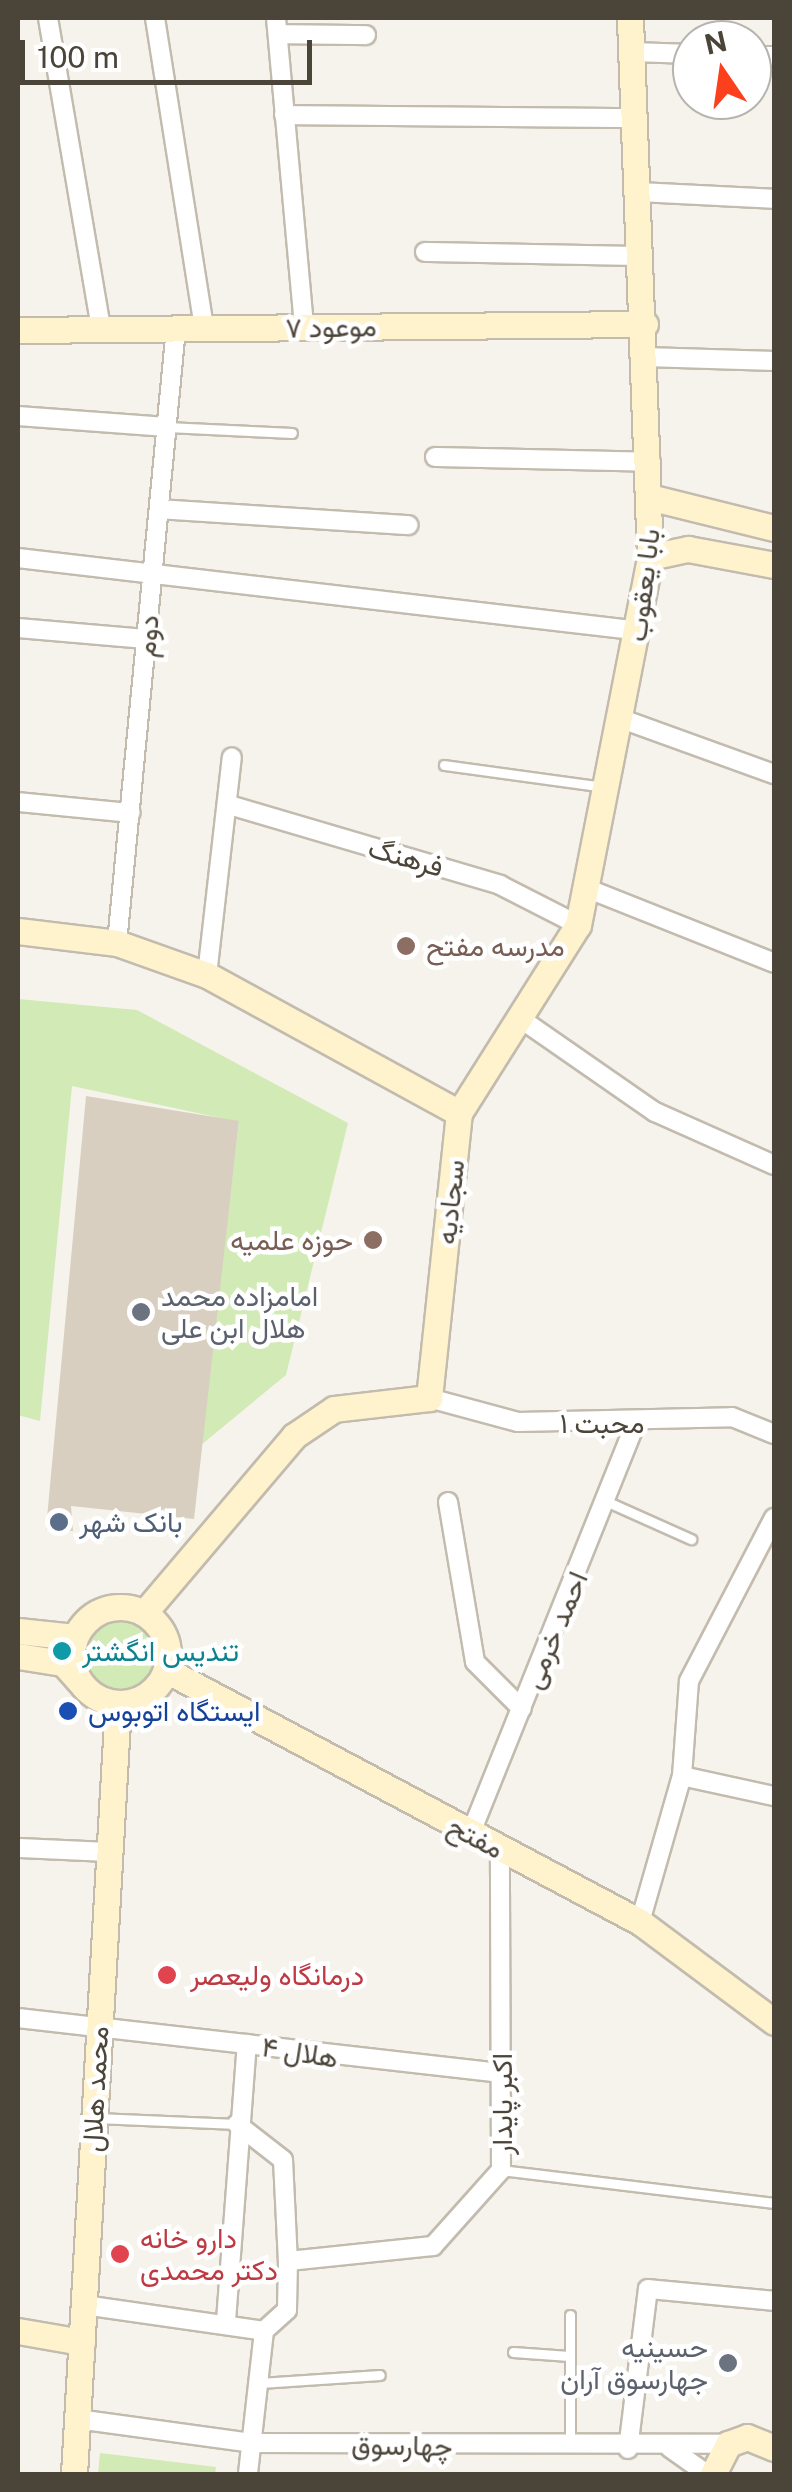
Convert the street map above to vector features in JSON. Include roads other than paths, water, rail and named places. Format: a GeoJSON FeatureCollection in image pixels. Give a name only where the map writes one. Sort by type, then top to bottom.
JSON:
{"type":"FeatureCollection","features":[{"type":"Feature","properties":{"kind":"main road","name":"بابا یعقوب"},"geometry":{"type":"LineString","coordinates":[[459,1113],[578,924],[640,631],[653,498],[630,18]]}},
{"type":"Feature","properties":{"kind":"main road","name":"موعود ۷"},"geometry":{"type":"LineString","coordinates":[[18,330],[644,324]]}},
{"type":"Feature","properties":{"kind":"main road"},"geometry":{"type":"LineString","coordinates":[[653,498],[698,513],[774,528]]}},
{"type":"Feature","properties":{"kind":"main road"},"geometry":{"type":"LineString","coordinates":[[688,549],[681,526],[698,513]]}},
{"type":"Feature","properties":{"kind":"main road"},"geometry":{"type":"LineString","coordinates":[[650,557],[688,549],[774,565]]}},
{"type":"Feature","properties":{"kind":"main road"},"geometry":{"type":"LineString","coordinates":[[18,932],[117,943],[207,975],[459,1113]]}},
{"type":"Feature","properties":{"kind":"main road","name":"سجادیه"},"geometry":{"type":"LineString","coordinates":[[429,1398],[459,1113]]}},
{"type":"Feature","properties":{"kind":"main road"},"geometry":{"type":"LineString","coordinates":[[144,1613],[294,1436],[334,1409],[429,1398]]}},
{"type":"Feature","properties":{"kind":"main road"},"geometry":{"type":"LineString","coordinates":[[18,1630],[75,1637],[112,1607],[144,1613],[166,1637],[166,1670],[148,1694],[118,1702],[80,1681],[63,1663],[18,1656]]}},
{"type":"Feature","properties":{"kind":"main road"},"geometry":{"type":"LineString","coordinates":[[75,1637],[80,1681]]}},
{"type":"Feature","properties":{"kind":"main road","name":"مفتح"},"geometry":{"type":"LineString","coordinates":[[166,1670],[640,1922],[774,2022]]}},
{"type":"Feature","properties":{"kind":"main road","name":"محمد هلال"},"geometry":{"type":"LineString","coordinates":[[74,2474],[118,1702]]}},
{"type":"Feature","properties":{"kind":"main road"},"geometry":{"type":"LineString","coordinates":[[18,2331],[82,2342]]}},
{"type":"Feature","properties":{"kind":"main road"},"geometry":{"type":"LineString","coordinates":[[710,2474],[728,2444],[747,2437],[774,2448]]}},
{"type":"Feature","properties":{"kind":"street"},"geometry":{"type":"LineString","coordinates":[[48,18],[101,328]]}},
{"type":"Feature","properties":{"kind":"street"},"geometry":{"type":"LineString","coordinates":[[154,18],[204,328]]}},
{"type":"Feature","properties":{"kind":"street"},"geometry":{"type":"LineString","coordinates":[[304,327],[277,26],[366,35]]}},
{"type":"Feature","properties":{"kind":"street"},"geometry":{"type":"LineString","coordinates":[[632,52],[672,53]]}},
{"type":"Feature","properties":{"kind":"street"},"geometry":{"type":"LineString","coordinates":[[284,115],[635,118]]}},
{"type":"Feature","properties":{"kind":"street"},"geometry":{"type":"LineString","coordinates":[[638,192],[774,199]]}},
{"type":"Feature","properties":{"kind":"street"},"geometry":{"type":"LineString","coordinates":[[426,252],[642,256]]}},
{"type":"Feature","properties":{"kind":"street","name":"دوم"},"geometry":{"type":"LineString","coordinates":[[117,943],[176,328]]}},
{"type":"Feature","properties":{"kind":"street"},"geometry":{"type":"LineString","coordinates":[[646,357],[774,361]]}},
{"type":"Feature","properties":{"kind":"street"},"geometry":{"type":"LineString","coordinates":[[18,416],[167,427]]}},
{"type":"Feature","properties":{"kind":"street"},"geometry":{"type":"LineString","coordinates":[[434,456],[651,462]]}},
{"type":"Feature","properties":{"kind":"street"},"geometry":{"type":"LineString","coordinates":[[159,509],[408,525]]}},
{"type":"Feature","properties":{"kind":"street"},"geometry":{"type":"LineString","coordinates":[[18,558],[153,569],[640,631]]}},
{"type":"Feature","properties":{"kind":"street"},"geometry":{"type":"LineString","coordinates":[[18,628],[146,639]]}},
{"type":"Feature","properties":{"kind":"street"},"geometry":{"type":"LineString","coordinates":[[622,719],[774,774]]}},
{"type":"Feature","properties":{"kind":"street"},"geometry":{"type":"LineString","coordinates":[[207,975],[232,758]]}},
{"type":"Feature","properties":{"kind":"street"},"geometry":{"type":"LineString","coordinates":[[18,802],[130,812]]}},
{"type":"Feature","properties":{"kind":"street","name":"فرهنگ"},"geometry":{"type":"LineString","coordinates":[[228,805],[500,885],[578,924]]}},
{"type":"Feature","properties":{"kind":"street"},"geometry":{"type":"LineString","coordinates":[[586,888],[774,963]]}},
{"type":"Feature","properties":{"kind":"street"},"geometry":{"type":"LineString","coordinates":[[521,1019],[655,1112],[774,1165]]}},
{"type":"Feature","properties":{"kind":"street","name":"محبت ۱"},"geometry":{"type":"LineString","coordinates":[[429,1398],[518,1422],[634,1425],[732,1417],[774,1434]]}},
{"type":"Feature","properties":{"kind":"street","name":"احمد خرمی"},"geometry":{"type":"LineString","coordinates":[[470,1834],[610,1503],[634,1425]]}},
{"type":"Feature","properties":{"kind":"street"},"geometry":{"type":"LineString","coordinates":[[448,1502],[474,1662],[522,1709]]}},
{"type":"Feature","properties":{"kind":"street"},"geometry":{"type":"LineString","coordinates":[[640,1922],[682,1776],[689,1680],[774,1518]]}},
{"type":"Feature","properties":{"kind":"street"},"geometry":{"type":"LineString","coordinates":[[682,1776],[774,1796]]}},
{"type":"Feature","properties":{"kind":"street"},"geometry":{"type":"LineString","coordinates":[[18,1848],[110,1852]]}},
{"type":"Feature","properties":{"kind":"street","name":"اکبر پایدار"},"geometry":{"type":"LineString","coordinates":[[288,2261],[433,2246],[501,2170],[500,1850]]}},
{"type":"Feature","properties":{"kind":"street","name":"هلال ۴"},"geometry":{"type":"LineString","coordinates":[[18,2018],[98,2023],[502,2074]]}},
{"type":"Feature","properties":{"kind":"street"},"geometry":{"type":"LineString","coordinates":[[226,2321],[237,2124],[247,2044]]}},
{"type":"Feature","properties":{"kind":"street"},"geometry":{"type":"LineString","coordinates":[[237,2124],[283,2160],[288,2261],[287,2310],[264,2330],[248,2474]]}},
{"type":"Feature","properties":{"kind":"street"},"geometry":{"type":"LineString","coordinates":[[628,2449],[648,2289],[774,2301]]}},
{"type":"Feature","properties":{"kind":"street"},"geometry":{"type":"LineString","coordinates":[[84,2306],[226,2321],[264,2330]]}},
{"type":"Feature","properties":{"kind":"street","name":"چهارسوق"},"geometry":{"type":"LineString","coordinates":[[77,2420],[253,2443],[628,2449],[728,2444]]}},
{"type":"Feature","properties":{"kind":"street"},"geometry":{"type":"LineString","coordinates":[[669,2448],[710,2474]]}},
{"type":"Feature","properties":{"kind":"lane"},"geometry":{"type":"LineString","coordinates":[[167,427],[292,433]]}},
{"type":"Feature","properties":{"kind":"lane"},"geometry":{"type":"LineString","coordinates":[[444,765],[607,788]]}},
{"type":"Feature","properties":{"kind":"lane"},"geometry":{"type":"LineString","coordinates":[[610,1503],[692,1539]]}},
{"type":"Feature","properties":{"kind":"lane"},"geometry":{"type":"LineString","coordinates":[[94,2118],[237,2124]]}},
{"type":"Feature","properties":{"kind":"lane"},"geometry":{"type":"LineString","coordinates":[[501,2170],[774,2203]]}},
{"type":"Feature","properties":{"kind":"lane"},"geometry":{"type":"LineString","coordinates":[[570,2315],[570,2448]]}},
{"type":"Feature","properties":{"kind":"lane"},"geometry":{"type":"LineString","coordinates":[[513,2352],[568,2356]]}},
{"type":"Feature","properties":{"kind":"lane"},"geometry":{"type":"LineString","coordinates":[[260,2382],[380,2375]]}},
{"type":"Feature","properties":{"kind":"place","name":"مدرسه مفتح"},"geometry":{"type":"Point","coordinates":[406,946]}},
{"type":"Feature","properties":{"kind":"place","name":"حوزه علمیه"},"geometry":{"type":"Point","coordinates":[373,1240]}},
{"type":"Feature","properties":{"kind":"place","name":"امامزاده محمد هلال ابن علی"},"geometry":{"type":"Point","coordinates":[141,1312]}},
{"type":"Feature","properties":{"kind":"place","name":"بانک شهر"},"geometry":{"type":"Point","coordinates":[59,1522]}},
{"type":"Feature","properties":{"kind":"place","name":"تندیس انگشتر"},"geometry":{"type":"Point","coordinates":[62,1651]}},
{"type":"Feature","properties":{"kind":"place","name":"ایستگاه اتوبوس"},"geometry":{"type":"Point","coordinates":[68,1711]}},
{"type":"Feature","properties":{"kind":"place","name":"درمانگاه ولیعصر"},"geometry":{"type":"Point","coordinates":[167,1975]}},
{"type":"Feature","properties":{"kind":"place","name":"دارو خانه دکتر محمدی"},"geometry":{"type":"Point","coordinates":[120,2254]}},
{"type":"Feature","properties":{"kind":"place","name":"حسینیه جهارسوق آران"},"geometry":{"type":"Point","coordinates":[728,2363]}}]}
